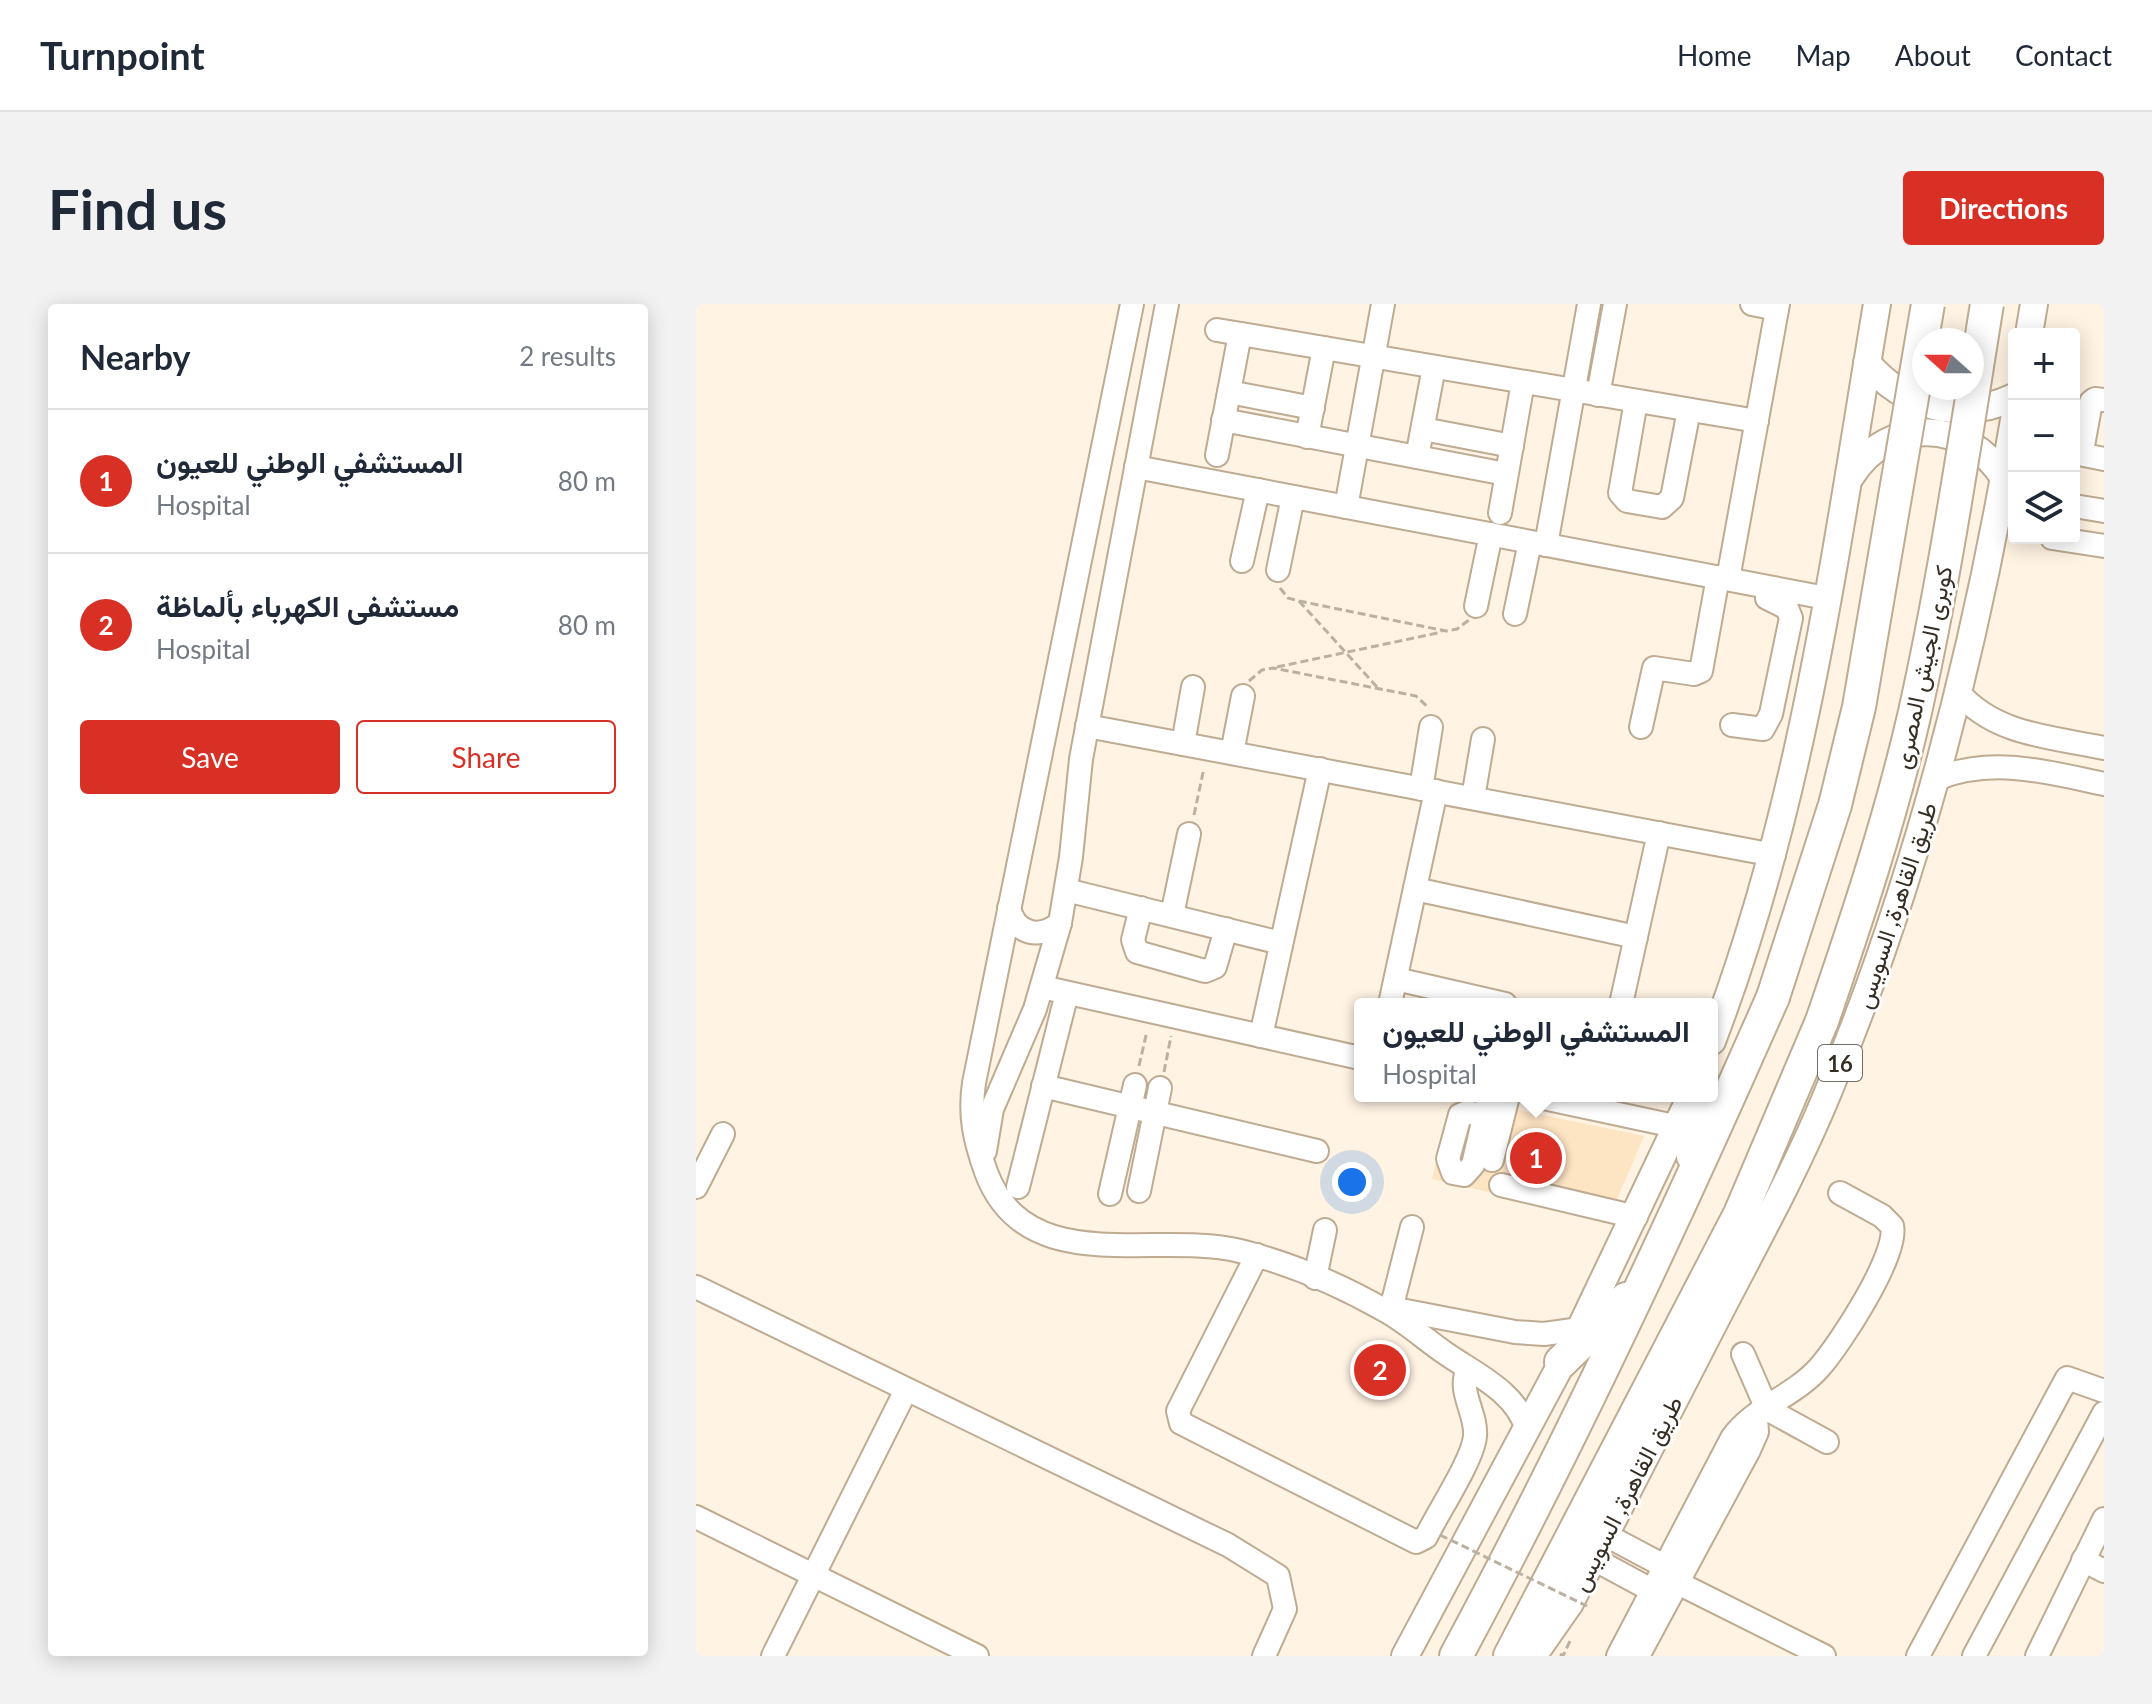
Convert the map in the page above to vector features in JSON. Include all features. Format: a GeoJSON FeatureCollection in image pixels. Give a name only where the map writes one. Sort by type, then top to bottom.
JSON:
{"type":"FeatureCollection","features":[{"type":"Feature","properties":{"kind":"highway"},"geometry":{"type":"LineString","coordinates":[[1456,1656],[1534,1511],[1690,1187],[1773,997],[1831,819],[1859,707],[1928,304]]}},
{"type":"Feature","properties":{"kind":"highway","name":"كوبرى الجيش المصرى"},"geometry":{"type":"LineString","coordinates":[[1822,1021],[1870,876],[1914,714],[1936,609],[1987,304]]}},
{"type":"Feature","properties":{"kind":"highway","name":"طريق القاهرة, السويس"},"geometry":{"type":"LineString","coordinates":[[1510,1656],[1740,1214],[1822,1021]]}},
{"type":"Feature","properties":{"kind":"highway"},"geometry":{"type":"LineString","coordinates":[[1690,1187],[1699,1102]]}},
{"type":"Feature","properties":{"kind":"highway"},"geometry":{"type":"LineString","coordinates":[[1561,1362],[1642,1283]]}},
{"type":"Feature","properties":{"kind":"main road"},"geometry":{"type":"LineString","coordinates":[[1718,1023],[1774,855],[1799,750],[1877,304]]}},
{"type":"Feature","properties":{"kind":"main road"},"geometry":{"type":"LineString","coordinates":[[2030,328],[2034,304]]}},
{"type":"Feature","properties":{"kind":"main road"},"geometry":{"type":"LineString","coordinates":[[1867,363],[1898,392],[1937,408],[1970,410],[2008,399]]}},
{"type":"Feature","properties":{"kind":"main road"},"geometry":{"type":"LineString","coordinates":[[1849,478],[1881,444],[1911,432],[1927,431],[1943,432],[1972,444],[1996,465],[2004,478]]}},
{"type":"Feature","properties":{"kind":"main road","name":"طريق القاهرة, السويس"},"geometry":{"type":"LineString","coordinates":[[1533,1656],[1570,1603],[1774,1206],[1823,1104],[1888,935],[1936,779],[1958,692],[2008,455]]}},
{"type":"Feature","properties":{"kind":"main road"},"geometry":{"type":"LineString","coordinates":[[1405,1656],[1580,1329],[1689,1102]]}},
{"type":"Feature","properties":{"kind":"street"},"geometry":{"type":"LineString","coordinates":[[1132,304],[972,1096],[974,1135],[986,1172],[1003,1205],[1020,1221],[1055,1238],[1088,1244],[1227,1248],[1257,1255],[1315,1278],[1390,1313],[1509,1398],[1527,1430]]}},
{"type":"Feature","properties":{"kind":"street"},"geometry":{"type":"LineString","coordinates":[[986,1172],[985,1140],[992,1109],[1042,987],[1060,923],[1087,726],[1167,304]]}},
{"type":"Feature","properties":{"kind":"street"},"geometry":{"type":"LineString","coordinates":[[1346,507],[1383,304]]}},
{"type":"Feature","properties":{"kind":"street"},"geometry":{"type":"LineString","coordinates":[[1515,614],[1538,543],[1589,304]]}},
{"type":"Feature","properties":{"kind":"street"},"geometry":{"type":"LineString","coordinates":[[1598,395],[1615,304]]}},
{"type":"Feature","properties":{"kind":"street"},"geometry":{"type":"LineString","coordinates":[[1641,727],[1654,668],[1694,674],[1701,671],[1757,421],[1778,306],[1752,304]]}},
{"type":"Feature","properties":{"kind":"street"},"geometry":{"type":"LineString","coordinates":[[1217,330],[1757,421]]}},
{"type":"Feature","properties":{"kind":"street"},"geometry":{"type":"LineString","coordinates":[[1217,455],[1240,334]]}},
{"type":"Feature","properties":{"kind":"street"},"geometry":{"type":"LineString","coordinates":[[1307,437],[1324,348]]}},
{"type":"Feature","properties":{"kind":"street"},"geometry":{"type":"LineString","coordinates":[[1417,457],[1434,367]]}},
{"type":"Feature","properties":{"kind":"street"},"geometry":{"type":"LineString","coordinates":[[1476,606],[1496,524],[1523,382]]}},
{"type":"Feature","properties":{"kind":"street"},"geometry":{"type":"LineString","coordinates":[[1229,392],[1313,408]]}},
{"type":"Feature","properties":{"kind":"street"},"geometry":{"type":"LineString","coordinates":[[2104,400],[2091,402],[2082,451],[2084,455],[2104,459]]}},
{"type":"Feature","properties":{"kind":"street"},"geometry":{"type":"LineString","coordinates":[[1636,401],[1620,493],[1627,501],[1662,507],[1669,505],[1672,498],[1689,410]]}},
{"type":"Feature","properties":{"kind":"street"},"geometry":{"type":"LineString","coordinates":[[1223,420],[1506,474]]}},
{"type":"Feature","properties":{"kind":"street"},"geometry":{"type":"LineString","coordinates":[[1423,429],[1512,446]]}},
{"type":"Feature","properties":{"kind":"street"},"geometry":{"type":"LineString","coordinates":[[1136,467],[1346,507],[1496,524],[1538,543],[1826,598]]}},
{"type":"Feature","properties":{"kind":"street"},"geometry":{"type":"LineString","coordinates":[[1242,561],[1258,490]]}},
{"type":"Feature","properties":{"kind":"street"},"geometry":{"type":"LineString","coordinates":[[1278,570],[1293,497]]}},
{"type":"Feature","properties":{"kind":"street"},"geometry":{"type":"LineString","coordinates":[[2080,507],[2104,511]]}},
{"type":"Feature","properties":{"kind":"street"},"geometry":{"type":"LineString","coordinates":[[2080,542],[2104,546]]}},
{"type":"Feature","properties":{"kind":"street"},"geometry":{"type":"LineString","coordinates":[[1732,725],[1763,729],[1771,714],[1791,618],[1787,608],[1766,597],[1768,587]]}},
{"type":"Feature","properties":{"kind":"street"},"geometry":{"type":"LineString","coordinates":[[1183,744],[1193,687]]}},
{"type":"Feature","properties":{"kind":"street"},"geometry":{"type":"LineString","coordinates":[[1958,692],[1984,718],[2001,726],[2104,748]]}},
{"type":"Feature","properties":{"kind":"street"},"geometry":{"type":"LineString","coordinates":[[1232,753],[1243,696]]}},
{"type":"Feature","properties":{"kind":"street"},"geometry":{"type":"LineString","coordinates":[[1087,726],[1774,855]]}},
{"type":"Feature","properties":{"kind":"street"},"geometry":{"type":"LineString","coordinates":[[1391,998],[1415,889],[1428,790],[1431,727]]}},
{"type":"Feature","properties":{"kind":"street"},"geometry":{"type":"LineString","coordinates":[[2040,771],[2047,737]]}},
{"type":"Feature","properties":{"kind":"street"},"geometry":{"type":"LineString","coordinates":[[1473,798],[1483,739]]}},
{"type":"Feature","properties":{"kind":"street"},"geometry":{"type":"LineString","coordinates":[[1936,779],[1954,771],[1993,765],[2104,784]]}},
{"type":"Feature","properties":{"kind":"street"},"geometry":{"type":"LineString","coordinates":[[1261,1036],[1320,769]]}},
{"type":"Feature","properties":{"kind":"street"},"geometry":{"type":"LineString","coordinates":[[1622,998],[1659,833]]}},
{"type":"Feature","properties":{"kind":"street"},"geometry":{"type":"LineString","coordinates":[[1172,915],[1189,834]]}},
{"type":"Feature","properties":{"kind":"street"},"geometry":{"type":"LineString","coordinates":[[1415,889],[1636,937]]}},
{"type":"Feature","properties":{"kind":"street"},"geometry":{"type":"LineString","coordinates":[[1066,890],[1281,943]]}},
{"type":"Feature","properties":{"kind":"street"},"geometry":{"type":"LineString","coordinates":[[1009,908],[1015,924],[1029,933],[1046,933],[1060,923]]}},
{"type":"Feature","properties":{"kind":"street"},"geometry":{"type":"LineString","coordinates":[[1141,908],[1133,940],[1137,952],[1205,971],[1215,967],[1226,929]]}},
{"type":"Feature","properties":{"kind":"street"},"geometry":{"type":"LineString","coordinates":[[1396,979],[1479,998]]}},
{"type":"Feature","properties":{"kind":"street"},"geometry":{"type":"LineString","coordinates":[[1042,987],[1354,1057]]}},
{"type":"Feature","properties":{"kind":"street"},"geometry":{"type":"LineString","coordinates":[[1018,1187],[1067,993]]}},
{"type":"Feature","properties":{"kind":"street"},"geometry":{"type":"LineString","coordinates":[[1043,1086],[1132,1096],[1155,1113],[1317,1151]]}},
{"type":"Feature","properties":{"kind":"street"},"geometry":{"type":"LineString","coordinates":[[1139,1191],[1160,1088]]}},
{"type":"Feature","properties":{"kind":"street"},"geometry":{"type":"LineString","coordinates":[[1110,1194],[1132,1096]]}},
{"type":"Feature","properties":{"kind":"street"},"geometry":{"type":"LineString","coordinates":[[1492,1160],[1506,1102]]}},
{"type":"Feature","properties":{"kind":"street"},"geometry":{"type":"LineString","coordinates":[[1562,1102],[1679,1127]]}},
{"type":"Feature","properties":{"kind":"street"},"geometry":{"type":"LineString","coordinates":[[696,1187],[723,1134]]}},
{"type":"Feature","properties":{"kind":"street"},"geometry":{"type":"LineString","coordinates":[[1122,1141],[1148,1147]]}},
{"type":"Feature","properties":{"kind":"street"},"geometry":{"type":"LineString","coordinates":[[1501,1185],[1636,1217]]}},
{"type":"Feature","properties":{"kind":"street"},"geometry":{"type":"LineString","coordinates":[[1761,1413],[1818,1369],[1844,1333],[1892,1240],[1892,1226],[1882,1216],[1840,1193]]}},
{"type":"Feature","properties":{"kind":"street"},"geometry":{"type":"LineString","coordinates":[[1390,1313],[1412,1227]]}},
{"type":"Feature","properties":{"kind":"street"},"geometry":{"type":"LineString","coordinates":[[1315,1278],[1325,1230]]}},
{"type":"Feature","properties":{"kind":"street"},"geometry":{"type":"LineString","coordinates":[[1257,1255],[1178,1411],[1181,1423],[1416,1542],[1426,1537],[1473,1446],[1474,1424],[1464,1380],[1468,1369]]}},
{"type":"Feature","properties":{"kind":"street"},"geometry":{"type":"LineString","coordinates":[[696,1287],[905,1392],[1228,1545],[1278,1576],[1285,1609],[1264,1656]]}},
{"type":"Feature","properties":{"kind":"street"},"geometry":{"type":"LineString","coordinates":[[1390,1313],[1406,1311],[1526,1333],[1580,1329]]}},
{"type":"Feature","properties":{"kind":"street"},"geometry":{"type":"LineString","coordinates":[[1618,1656],[1664,1578],[1749,1450],[1757,1432],[1761,1413],[1743,1354]]}},
{"type":"Feature","properties":{"kind":"street"},"geometry":{"type":"LineString","coordinates":[[1918,1656],[2065,1381],[2069,1377],[2104,1391]]}},
{"type":"Feature","properties":{"kind":"street"},"geometry":{"type":"LineString","coordinates":[[773,1656],[905,1392]]}},
{"type":"Feature","properties":{"kind":"street"},"geometry":{"type":"LineString","coordinates":[[1761,1413],[1827,1442]]}},
{"type":"Feature","properties":{"kind":"street"},"geometry":{"type":"LineString","coordinates":[[1974,1656],[2104,1413]]}},
{"type":"Feature","properties":{"kind":"street"},"geometry":{"type":"LineString","coordinates":[[696,1517],[977,1656]]}},
{"type":"Feature","properties":{"kind":"street"},"geometry":{"type":"LineString","coordinates":[[2037,1656],[2104,1519]]}},
{"type":"Feature","properties":{"kind":"street"},"geometry":{"type":"LineString","coordinates":[[1604,1534],[1664,1578],[1822,1656]]}},
{"type":"Feature","properties":{"kind":"street"},"geometry":{"type":"LineString","coordinates":[[1592,1558],[1664,1578]]}},
{"type":"Feature","properties":{"kind":"street"},"geometry":{"type":"LineString","coordinates":[[2083,1560],[2104,1571]]}},
{"type":"Feature","properties":{"kind":"street"},"geometry":{"type":"LineString","coordinates":[[1638,1656],[1664,1578]]}},
{"type":"Feature","properties":{"kind":"path"},"geometry":{"type":"LineString","coordinates":[[1278,570],[1281,591],[1299,601],[1446,631]]}},
{"type":"Feature","properties":{"kind":"path"},"geometry":{"type":"LineString","coordinates":[[1299,601],[1378,688]]}},
{"type":"Feature","properties":{"kind":"path"},"geometry":{"type":"LineString","coordinates":[[1243,696],[1253,676],[1273,668],[1446,631],[1466,624],[1476,606]]}},
{"type":"Feature","properties":{"kind":"path"},"geometry":{"type":"LineString","coordinates":[[1273,668],[1378,688],[1424,701],[1432,718],[1431,727]]}},
{"type":"Feature","properties":{"kind":"path"},"geometry":{"type":"LineString","coordinates":[[1189,834],[1208,748]]}},
{"type":"Feature","properties":{"kind":"path"},"geometry":{"type":"LineString","coordinates":[[1132,1096],[1151,1012]]}},
{"type":"Feature","properties":{"kind":"path"},"geometry":{"type":"LineString","coordinates":[[1160,1088],[1175,1017]]}},
{"type":"Feature","properties":{"kind":"path"},"geometry":{"type":"LineString","coordinates":[[1440,1535],[1587,1606]]}},
{"type":"Feature","properties":{"kind":"shaded area"},"geometry":{"type":"Polygon","coordinates":[[[1451,1102],[1481,1102],[1644,1136],[1608,1220],[1432,1179],[1451,1102]]]}},
{"type":"Feature","properties":{"kind":"place","name":"المستشفي الوطني للعيون"},"geometry":{"type":"Point","coordinates":[1536,1158]}},
{"type":"Feature","properties":{"kind":"place","name":"مستشفى الكهرباء بألماظة"},"geometry":{"type":"Point","coordinates":[1380,1370]}}]}
